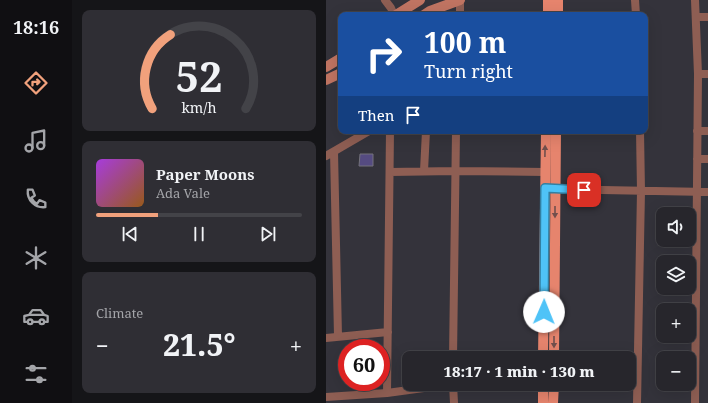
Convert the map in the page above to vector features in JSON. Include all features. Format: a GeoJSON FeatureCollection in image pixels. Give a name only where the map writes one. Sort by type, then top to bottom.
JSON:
{"type":"FeatureCollection","features":[{"type":"Feature","properties":{"kind":"main road"},"geometry":{"type":"LineString","coordinates":[[548,0],[548,12]]}},
{"type":"Feature","properties":{"kind":"main road"},"geometry":{"type":"LineString","coordinates":[[558,0],[558,12]]}},
{"type":"Feature","properties":{"kind":"main road"},"geometry":{"type":"LineString","coordinates":[[543,351],[546,134]]}},
{"type":"Feature","properties":{"kind":"main road"},"geometry":{"type":"LineString","coordinates":[[554,351],[556,134]]}},
{"type":"Feature","properties":{"kind":"main road"},"geometry":{"type":"LineString","coordinates":[[543,391],[543,403]]}},
{"type":"Feature","properties":{"kind":"main road"},"geometry":{"type":"LineString","coordinates":[[553,403],[554,391]]}},
{"type":"Feature","properties":{"kind":"street"},"geometry":{"type":"LineString","coordinates":[[385,0],[393,12]]}},
{"type":"Feature","properties":{"kind":"street"},"geometry":{"type":"LineString","coordinates":[[428,12],[460,0],[460,12]]}},
{"type":"Feature","properties":{"kind":"street"},"geometry":{"type":"LineString","coordinates":[[635,0],[636,12]]}},
{"type":"Feature","properties":{"kind":"street"},"geometry":{"type":"LineString","coordinates":[[695,0],[698,74],[695,403]]}},
{"type":"Feature","properties":{"kind":"street"},"geometry":{"type":"LineString","coordinates":[[400,12],[416,1]]}},
{"type":"Feature","properties":{"kind":"street"},"geometry":{"type":"LineString","coordinates":[[696,17],[708,17]]}},
{"type":"Feature","properties":{"kind":"street"},"geometry":{"type":"LineString","coordinates":[[326,67],[338,60]]}},
{"type":"Feature","properties":{"kind":"street"},"geometry":{"type":"LineString","coordinates":[[326,80],[338,74]]}},
{"type":"Feature","properties":{"kind":"street"},"geometry":{"type":"LineString","coordinates":[[698,74],[708,74]]}},
{"type":"Feature","properties":{"kind":"street"},"geometry":{"type":"LineString","coordinates":[[697,132],[708,131]]}},
{"type":"Feature","properties":{"kind":"street"},"geometry":{"type":"LineString","coordinates":[[326,156],[364,134]]}},
{"type":"Feature","properties":{"kind":"street"},"geometry":{"type":"LineString","coordinates":[[387,393],[390,134]]}},
{"type":"Feature","properties":{"kind":"street"},"geometry":{"type":"LineString","coordinates":[[424,171],[426,134]]}},
{"type":"Feature","properties":{"kind":"street"},"geometry":{"type":"LineString","coordinates":[[453,351],[456,134]]}},
{"type":"Feature","properties":{"kind":"street"},"geometry":{"type":"LineString","coordinates":[[637,403],[641,191],[640,134]]}},
{"type":"Feature","properties":{"kind":"street"},"geometry":{"type":"LineString","coordinates":[[334,152],[338,336]]}},
{"type":"Feature","properties":{"kind":"street"},"geometry":{"type":"LineString","coordinates":[[697,159],[708,159]]}},
{"type":"Feature","properties":{"kind":"street"},"geometry":{"type":"LineString","coordinates":[[390,172],[545,172]]}},
{"type":"Feature","properties":{"kind":"street"},"geometry":{"type":"LineString","coordinates":[[545,188],[708,192]]}},
{"type":"Feature","properties":{"kind":"street"},"geometry":{"type":"LineString","coordinates":[[326,338],[388,332]]}},
{"type":"Feature","properties":{"kind":"street"},"geometry":{"type":"LineString","coordinates":[[326,397],[402,391]]}},
{"type":"Feature","properties":{"kind":"street"},"geometry":{"type":"LineString","coordinates":[[453,391],[454,403]]}},
{"type":"Feature","properties":{"kind":"building"},"geometry":{"type":"Polygon","coordinates":[[[360,154],[373,154],[373,166],[359,166],[360,154]]]}},
{"type":"Feature","properties":{"kind":"route"},"geometry":{"type":"LineString","coordinates":[[544,312],[545,188],[584,190]]}}]}
